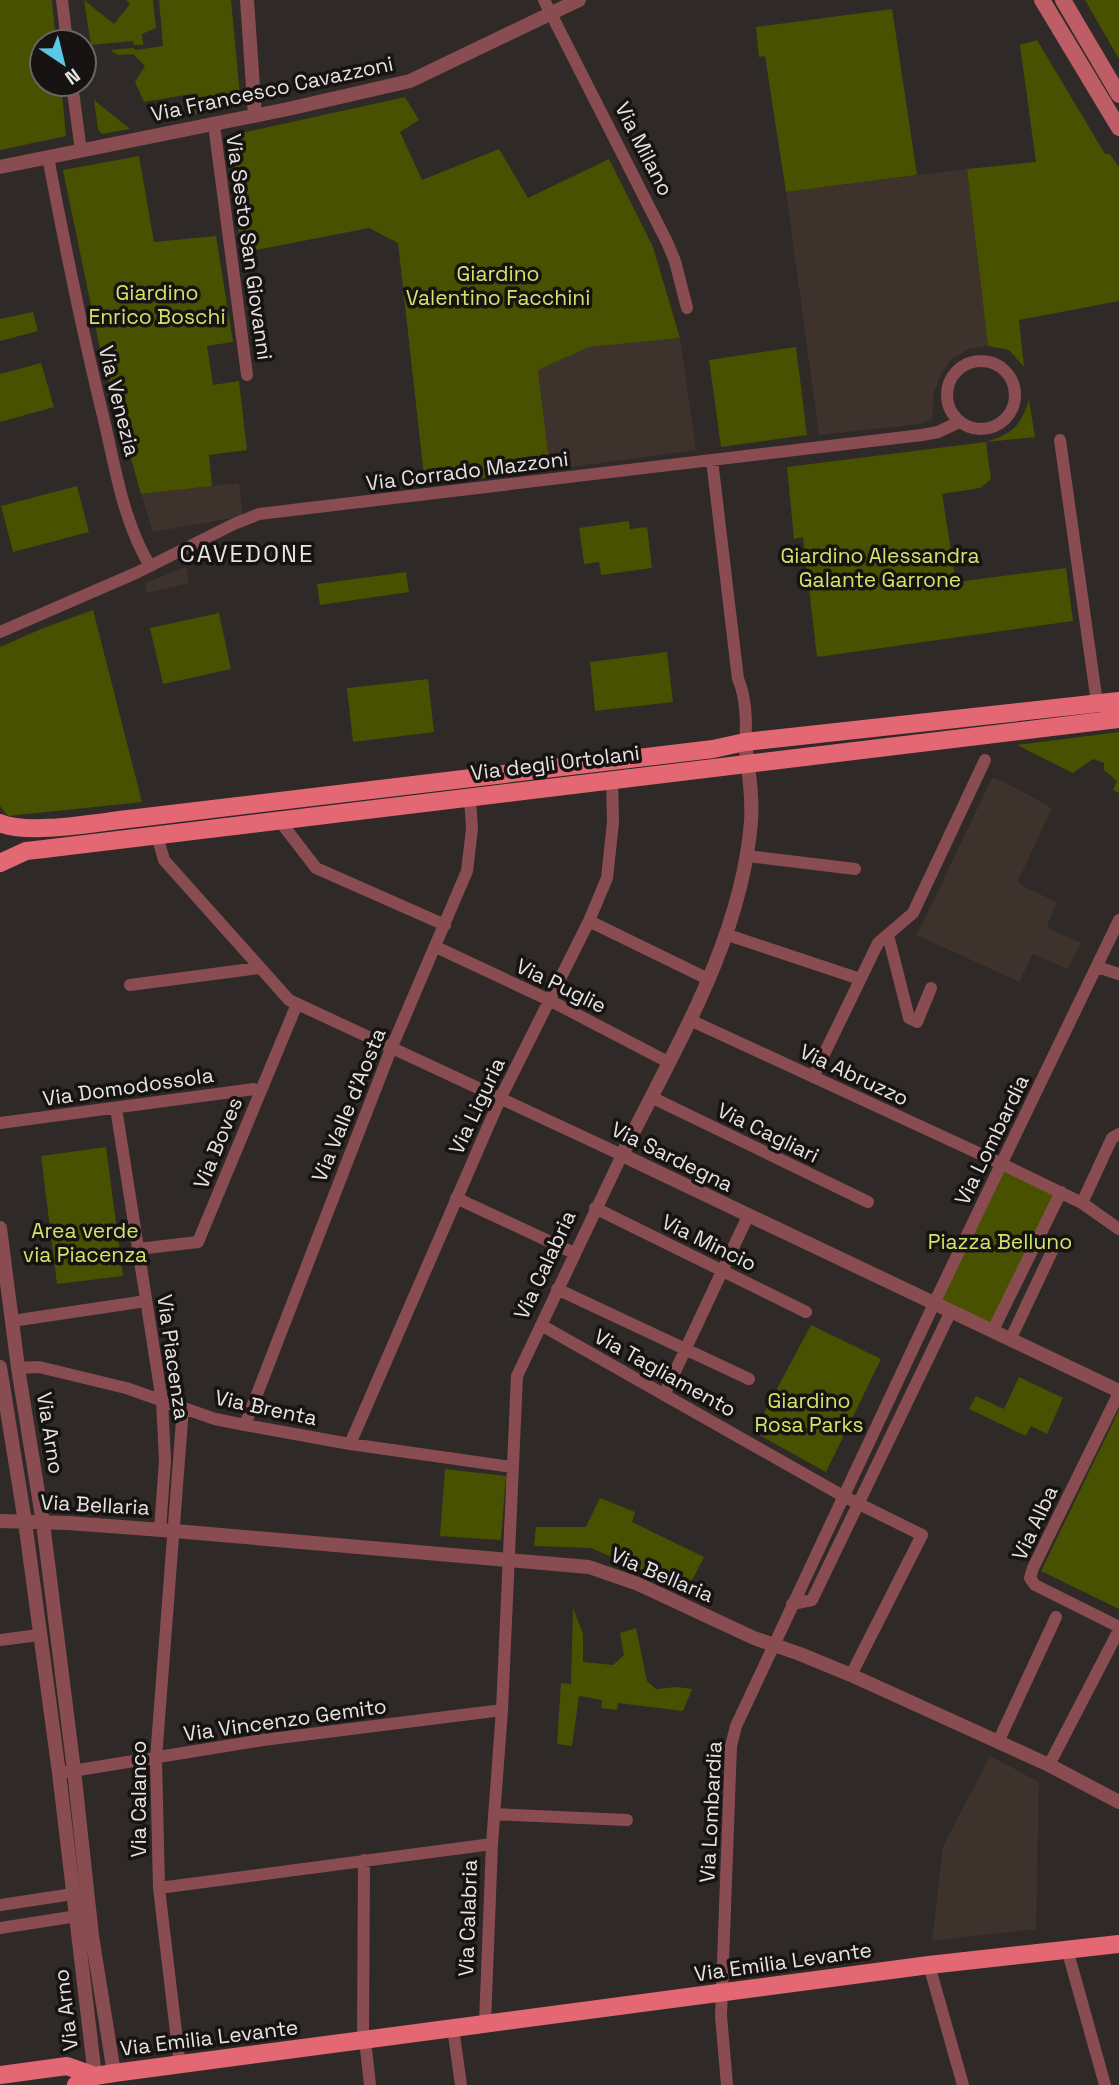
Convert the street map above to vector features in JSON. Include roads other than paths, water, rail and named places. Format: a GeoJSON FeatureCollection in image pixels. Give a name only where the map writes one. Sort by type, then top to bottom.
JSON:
{"type":"FeatureCollection","features":[{"type":"Feature","properties":{"kind":"main road"},"geometry":{"type":"LineString","coordinates":[[1042,0],[1119,128]]}},
{"type":"Feature","properties":{"kind":"main road"},"geometry":{"type":"LineString","coordinates":[[1063,0],[1119,94]]}},
{"type":"Feature","properties":{"kind":"main road","name":"Via degli Ortolani"},"geometry":{"type":"LineString","coordinates":[[0,823],[17,828],[42,828],[137,818],[713,749],[745,742],[1119,701]]}},
{"type":"Feature","properties":{"kind":"main road","name":"Via degli Ortolani"},"geometry":{"type":"LineString","coordinates":[[0,863],[26,851],[1119,719]]}},
{"type":"Feature","properties":{"kind":"main road","name":"Via Emilia Levante"},"geometry":{"type":"LineString","coordinates":[[96,2080],[453,2028],[929,1965],[1119,1944]]}},
{"type":"Feature","properties":{"kind":"main road"},"geometry":{"type":"LineString","coordinates":[[0,2075],[67,2066],[96,2080]]}},
{"type":"Feature","properties":{"kind":"main road"},"geometry":{"type":"LineString","coordinates":[[76,2085],[96,2080]]}},
{"type":"Feature","properties":{"kind":"street"},"geometry":{"type":"LineString","coordinates":[[62,0],[65,28]]}},
{"type":"Feature","properties":{"kind":"street"},"geometry":{"type":"LineString","coordinates":[[247,0],[255,116]]}},
{"type":"Feature","properties":{"kind":"street","name":"Via Francesco Cavazzoni"},"geometry":{"type":"LineString","coordinates":[[0,167],[214,125],[410,81],[547,7],[579,0]]}},
{"type":"Feature","properties":{"kind":"street","name":"Via Milano"},"geometry":{"type":"LineString","coordinates":[[547,7],[667,242],[675,261],[687,308]]}},
{"type":"Feature","properties":{"kind":"street"},"geometry":{"type":"LineString","coordinates":[[74,98],[80,151]]}},
{"type":"Feature","properties":{"kind":"street","name":"Via Sesto San Giovanni"},"geometry":{"type":"LineString","coordinates":[[214,125],[247,375]]}},
{"type":"Feature","properties":{"kind":"street","name":"Via Venezia"},"geometry":{"type":"LineString","coordinates":[[48,157],[77,308],[123,499],[132,531],[150,566]]}},
{"type":"Feature","properties":{"kind":"street","name":"Via Corrado Mazzoni"},"geometry":{"type":"LineString","coordinates":[[0,632],[150,566],[259,514],[922,435],[938,432],[959,422],[978,429],[988,429],[1006,419],[1015,401],[1012,381],[999,366],[979,361],[960,368],[948,385],[947,395],[948,405],[959,422]]}},
{"type":"Feature","properties":{"kind":"street"},"geometry":{"type":"LineString","coordinates":[[1060,440],[1097,704]]}},
{"type":"Feature","properties":{"kind":"street"},"geometry":{"type":"LineString","coordinates":[[712,460],[738,679],[742,687],[748,763]]}},
{"type":"Feature","properties":{"kind":"street"},"geometry":{"type":"LineString","coordinates":[[813,1077],[878,943],[914,913],[985,760]]}},
{"type":"Feature","properties":{"kind":"street","name":"Via Calabria"},"geometry":{"type":"LineString","coordinates":[[485,2024],[517,1376],[595,1208],[690,1020],[725,934],[747,856],[751,820],[748,763]]}},
{"type":"Feature","properties":{"kind":"street","name":"Via Liguria"},"geometry":{"type":"LineString","coordinates":[[350,1444],[499,1099],[589,921],[607,878],[613,822],[612,779]]}},
{"type":"Feature","properties":{"kind":"street","name":"Via Valle d'Aosta"},"geometry":{"type":"LineString","coordinates":[[244,1425],[391,1049],[467,871],[472,829],[470,797]]}},
{"type":"Feature","properties":{"kind":"street"},"geometry":{"type":"LineString","coordinates":[[279,820],[316,868],[445,925]]}},
{"type":"Feature","properties":{"kind":"street","name":"Via Sardegna"},"geometry":{"type":"LineString","coordinates":[[157,835],[164,860],[289,1000],[1011,1338],[1119,1392]]}},
{"type":"Feature","properties":{"kind":"street"},"geometry":{"type":"LineString","coordinates":[[747,856],[855,869]]}},
{"type":"Feature","properties":{"kind":"street","name":"Via Lombardia"},"geometry":{"type":"LineString","coordinates":[[727,2085],[721,2016],[731,1746],[745,1704],[1119,920]]}},
{"type":"Feature","properties":{"kind":"street"},"geometry":{"type":"LineString","coordinates":[[589,921],[708,979]]}},
{"type":"Feature","properties":{"kind":"street"},"geometry":{"type":"LineString","coordinates":[[725,934],[860,979]]}},
{"type":"Feature","properties":{"kind":"street"},"geometry":{"type":"LineString","coordinates":[[888,935],[909,1018],[917,1022],[932,988]]}},
{"type":"Feature","properties":{"kind":"street","name":"Via Puglie"},"geometry":{"type":"LineString","coordinates":[[436,947],[550,1000],[668,1062]]}},
{"type":"Feature","properties":{"kind":"street"},"geometry":{"type":"LineString","coordinates":[[1097,967],[1119,974]]}},
{"type":"Feature","properties":{"kind":"street"},"geometry":{"type":"LineString","coordinates":[[130,985],[259,968]]}},
{"type":"Feature","properties":{"kind":"street","name":"Via Boves"},"geometry":{"type":"LineString","coordinates":[[138,1249],[198,1242],[297,1004]]}},
{"type":"Feature","properties":{"kind":"street","name":"Via Abruzzo"},"geometry":{"type":"LineString","coordinates":[[690,1020],[1002,1164]]}},
{"type":"Feature","properties":{"kind":"street","name":"Via Domodossola"},"geometry":{"type":"LineString","coordinates":[[0,1123],[254,1089],[260,1092]]}},
{"type":"Feature","properties":{"kind":"street","name":"Via Cagliari"},"geometry":{"type":"LineString","coordinates":[[651,1097],[868,1202]]}},
{"type":"Feature","properties":{"kind":"street","name":"Via Piacenza"},"geometry":{"type":"LineString","coordinates":[[116,1108],[162,1401],[168,1531]]}},
{"type":"Feature","properties":{"kind":"street"},"geometry":{"type":"LineString","coordinates":[[1082,1203],[1112,1138],[1119,1133]]}},
{"type":"Feature","properties":{"kind":"street"},"geometry":{"type":"LineString","coordinates":[[1002,1164],[1082,1203],[1119,1229]]}},
{"type":"Feature","properties":{"kind":"street"},"geometry":{"type":"LineString","coordinates":[[993,1330],[1060,1192]]}},
{"type":"Feature","properties":{"kind":"street"},"geometry":{"type":"LineString","coordinates":[[456,1198],[574,1253]]}},
{"type":"Feature","properties":{"kind":"street","name":"Via Mincio"},"geometry":{"type":"LineString","coordinates":[[595,1208],[806,1312]]}},
{"type":"Feature","properties":{"kind":"street"},"geometry":{"type":"LineString","coordinates":[[664,1395],[748,1216]]}},
{"type":"Feature","properties":{"kind":"street","name":"Via Arno"},"geometry":{"type":"LineString","coordinates":[[0,1228],[18,1367],[43,1522],[92,1936],[115,2079]]}},
{"type":"Feature","properties":{"kind":"street"},"geometry":{"type":"LineString","coordinates":[[1011,1338],[1054,1247],[1038,1240]]}},
{"type":"Feature","properties":{"kind":"street"},"geometry":{"type":"LineString","coordinates":[[557,1289],[749,1378]]}},
{"type":"Feature","properties":{"kind":"street"},"geometry":{"type":"LineString","coordinates":[[12,1321],[146,1301]]}},
{"type":"Feature","properties":{"kind":"street"},"geometry":{"type":"LineString","coordinates":[[792,1604],[812,1600],[951,1311]]}},
{"type":"Feature","properties":{"kind":"street","name":"Via Tagliamento"},"geometry":{"type":"LineString","coordinates":[[541,1325],[858,1504]]}},
{"type":"Feature","properties":{"kind":"street","name":"Via Arno"},"geometry":{"type":"LineString","coordinates":[[0,1367],[25,1522],[59,1773],[96,2080]]}},
{"type":"Feature","properties":{"kind":"street","name":"Via Brenta"},"geometry":{"type":"LineString","coordinates":[[18,1367],[39,1367],[126,1388],[215,1419],[244,1425],[350,1444],[512,1467]]}},
{"type":"Feature","properties":{"kind":"street","name":"Via Alba"},"geometry":{"type":"LineString","coordinates":[[1119,1392],[1030,1578],[1035,1585],[1119,1629]]}},
{"type":"Feature","properties":{"kind":"street","name":"Via Piacenza"},"geometry":{"type":"LineString","coordinates":[[168,1531],[183,1408]]}},
{"type":"Feature","properties":{"kind":"street"},"geometry":{"type":"LineString","coordinates":[[851,1675],[922,1535],[858,1504]]}},
{"type":"Feature","properties":{"kind":"street","name":"Via Bellaria"},"geometry":{"type":"LineString","coordinates":[[0,1521],[168,1531],[589,1567],[639,1584],[773,1646],[851,1675],[1049,1765],[1119,1802]]}},
{"type":"Feature","properties":{"kind":"street","name":"Via Calanco"},"geometry":{"type":"LineString","coordinates":[[168,1531],[156,1758],[159,1888],[180,2066]]}},
{"type":"Feature","properties":{"kind":"street"},"geometry":{"type":"LineString","coordinates":[[998,1742],[1056,1617]]}},
{"type":"Feature","properties":{"kind":"street"},"geometry":{"type":"LineString","coordinates":[[1049,1765],[1119,1629]]}},
{"type":"Feature","properties":{"kind":"street"},"geometry":{"type":"LineString","coordinates":[[0,1640],[39,1635]]}},
{"type":"Feature","properties":{"kind":"street","name":"Via Vincenzo Gemito"},"geometry":{"type":"LineString","coordinates":[[74,1770],[263,1740],[502,1710]]}},
{"type":"Feature","properties":{"kind":"street"},"geometry":{"type":"LineString","coordinates":[[59,1773],[74,1770]]}},
{"type":"Feature","properties":{"kind":"street"},"geometry":{"type":"LineString","coordinates":[[494,1814],[627,1820]]}},
{"type":"Feature","properties":{"kind":"street"},"geometry":{"type":"LineString","coordinates":[[159,1888],[492,1844]]}},
{"type":"Feature","properties":{"kind":"street"},"geometry":{"type":"LineString","coordinates":[[364,1860],[364,2040],[370,2085]]}},
{"type":"Feature","properties":{"kind":"street"},"geometry":{"type":"LineString","coordinates":[[0,1905],[73,1894]]}},
{"type":"Feature","properties":{"kind":"street"},"geometry":{"type":"LineString","coordinates":[[0,1928],[76,1916]]}},
{"type":"Feature","properties":{"kind":"street"},"geometry":{"type":"LineString","coordinates":[[1067,1950],[1105,2085]]}},
{"type":"Feature","properties":{"kind":"street"},"geometry":{"type":"LineString","coordinates":[[929,1965],[963,2085]]}},
{"type":"Feature","properties":{"kind":"street"},"geometry":{"type":"LineString","coordinates":[[453,2028],[461,2085]]}},
{"type":"Feature","properties":{"kind":"district","name":"CAVEDONE"},"geometry":{"type":"Point","coordinates":[247,554]}},
{"type":"Feature","properties":{"kind":"park label","name":"Giardino Valentino Facchini"},"geometry":{"type":"Point","coordinates":[498,286]}},
{"type":"Feature","properties":{"kind":"park label","name":"Giardino Enrico Boschi"},"geometry":{"type":"Point","coordinates":[157,305]}},
{"type":"Feature","properties":{"kind":"park label","name":"Giardino Alessandra Galante Garrone"},"geometry":{"type":"Point","coordinates":[880,568]}},
{"type":"Feature","properties":{"kind":"park label","name":"Piazza Belluno"},"geometry":{"type":"Point","coordinates":[1000,1242]}},
{"type":"Feature","properties":{"kind":"park label","name":"Area verde via Piacenza"},"geometry":{"type":"Point","coordinates":[85,1243]}},
{"type":"Feature","properties":{"kind":"park label","name":"Giardino Rosa Parks"},"geometry":{"type":"Point","coordinates":[809,1413]}}]}
